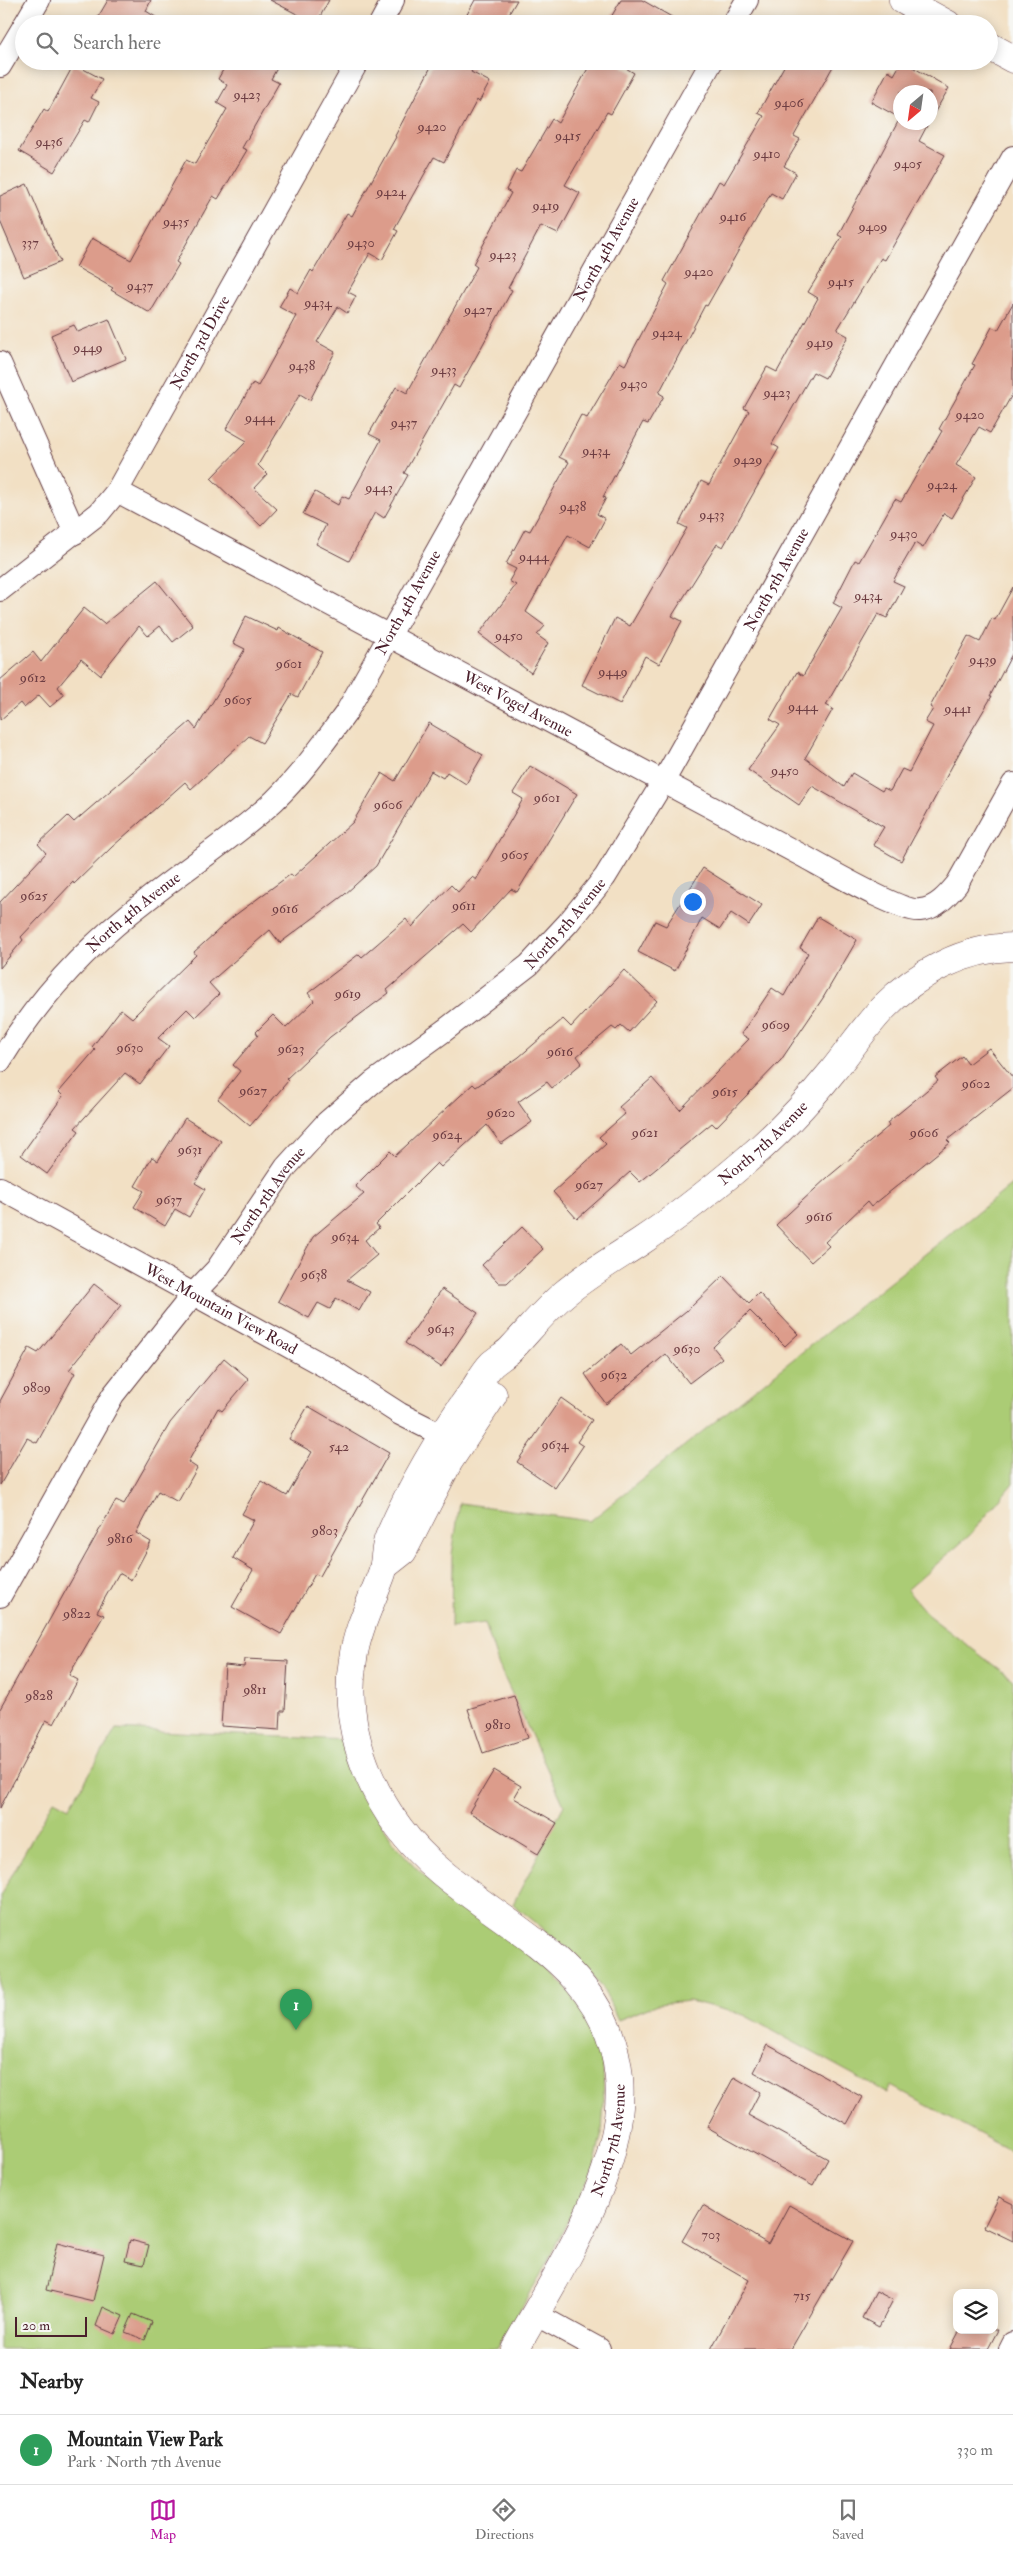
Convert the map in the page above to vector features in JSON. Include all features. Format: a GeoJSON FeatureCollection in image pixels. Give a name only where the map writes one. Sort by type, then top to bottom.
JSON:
{"type":"FeatureCollection","features":[{"type":"Feature","properties":{"kind":"street"},"geometry":{"type":"LineString","coordinates":[[30,15],[39,0]]}},
{"type":"Feature","properties":{"kind":"street"},"geometry":{"type":"LineString","coordinates":[[385,15],[393,0]]}},
{"type":"Feature","properties":{"kind":"street"},"geometry":{"type":"LineString","coordinates":[[738,15],[747,0]]}},
{"type":"Feature","properties":{"kind":"street"},"geometry":{"type":"LineString","coordinates":[[903,0],[930,15]]}},
{"type":"Feature","properties":{"kind":"street"},"geometry":{"type":"LineString","coordinates":[[0,66],[15,40]]}},
{"type":"Feature","properties":{"kind":"street"},"geometry":{"type":"LineString","coordinates":[[998,51],[1013,59]]}},
{"type":"Feature","properties":{"kind":"street","name":"North 3rd Drive"},"geometry":{"type":"LineString","coordinates":[[0,590],[99,513],[117,491],[353,70]]}},
{"type":"Feature","properties":{"kind":"street","name":"North 4th Avenue"},"geometry":{"type":"LineString","coordinates":[[0,1060],[35,1012],[78,960],[146,900],[273,801],[310,762],[346,713],[391,636],[707,70]]}},
{"type":"Feature","properties":{"kind":"street","name":"North 5th Avenue"},"geometry":{"type":"LineString","coordinates":[[0,1596],[113,1395],[194,1293],[217,1269],[286,1167],[327,1122],[372,1082],[445,1030],[528,965],[568,923],[605,876],[663,782],[1013,157]]}},
{"type":"Feature","properties":{"kind":"street"},"geometry":{"type":"LineString","coordinates":[[0,363],[75,533]]}},
{"type":"Feature","properties":{"kind":"street","name":"West Vogel Avenue"},"geometry":{"type":"LineString","coordinates":[[117,491],[663,782],[887,899],[920,911],[937,904],[957,884],[1013,784]]}},
{"type":"Feature","properties":{"kind":"street","name":"North 7th Avenue"},"geometry":{"type":"LineString","coordinates":[[515,2349],[580,2229],[596,2193],[610,2152],[618,2113],[619,2081],[610,2035],[584,1987],[559,1960],[440,1872],[418,1852],[390,1816],[368,1773],[353,1723],[352,1661],[359,1632],[384,1566],[403,1552],[449,1461],[452,1437],[507,1374],[511,1350],[527,1330],[563,1295],[693,1205],[756,1152],[815,1092],[883,1009],[906,988],[926,973],[959,958],[998,947],[1013,947]]}},
{"type":"Feature","properties":{"kind":"street","name":"West Mountain View Road"},"geometry":{"type":"LineString","coordinates":[[0,1188],[194,1293],[356,1385],[400,1414],[452,1437]]}},
{"type":"Feature","properties":{"kind":"street"},"geometry":{"type":"LineString","coordinates":[[534,2314],[600,2349]]}},
{"type":"Feature","properties":{"kind":"street"},"geometry":{"type":"LineString","coordinates":[[1010,2349],[1013,2343]]}},
{"type":"Feature","properties":{"kind":"green space"},"geometry":{"type":"Polygon","coordinates":[[[1013,1184],[1013,1483],[970,1535],[907,1590],[929,1616],[1013,1680],[1013,2152],[891,2086],[887,2093],[744,2015],[690,2001],[658,2004],[618,2020],[602,1986],[572,1952],[513,1904],[564,1805],[498,1664],[485,1623],[451,1627],[452,1554],[460,1503],[590,1521],[1013,1184]]]}},
{"type":"Feature","properties":{"kind":"green space"},"geometry":{"type":"Polygon","coordinates":[[[116,1729],[345,1740],[353,1774],[396,1846],[424,1876],[531,1951],[572,1994],[598,2042],[603,2061],[604,2102],[602,2133],[594,2167],[540,2277],[497,2349],[0,2349],[0,1896],[54,1800],[69,1808],[116,1729]]]}},
{"type":"Feature","properties":{"kind":"building"},"geometry":{"type":"Polygon","coordinates":[[[108,0],[151,0],[146,11],[152,15],[99,15],[108,0]]]}},
{"type":"Feature","properties":{"kind":"building"},"geometry":{"type":"Polygon","coordinates":[[[270,0],[329,0],[321,15],[299,15],[270,0]]]}},
{"type":"Feature","properties":{"kind":"building"},"geometry":{"type":"Polygon","coordinates":[[[475,0],[517,0],[508,15],[467,15],[475,0]]]}},
{"type":"Feature","properties":{"kind":"building"},"geometry":{"type":"Polygon","coordinates":[[[621,0],[642,0],[668,15],[612,15],[621,0]]]}},
{"type":"Feature","properties":{"kind":"building"},"geometry":{"type":"Polygon","coordinates":[[[71,70],[85,70],[102,79],[91,98],[99,102],[89,122],[85,120],[54,172],[19,151],[44,109],[48,112],[71,70]]]}},
{"type":"Feature","properties":{"kind":"building"},"geometry":{"type":"Polygon","coordinates":[[[223,70],[276,70],[271,79],[279,83],[242,148],[247,150],[218,199],[213,196],[176,262],[179,264],[150,313],[111,290],[113,288],[76,267],[92,238],[131,260],[186,160],[195,164],[227,109],[217,103],[227,85],[218,79],[223,70]]]}},
{"type":"Feature","properties":{"kind":"building"},"geometry":{"type":"Polygon","coordinates":[[[429,70],[472,70],[471,72],[490,82],[479,102],[477,100],[444,162],[434,157],[394,229],[398,231],[382,260],[370,253],[348,292],[356,296],[347,313],[338,307],[317,342],[335,352],[310,400],[300,394],[258,465],[267,474],[254,488],[277,509],[261,526],[211,478],[247,441],[226,429],[253,383],[258,386],[296,316],[279,307],[290,288],[298,293],[311,270],[313,272],[347,213],[352,216],[429,70]]]}},
{"type":"Feature","properties":{"kind":"building"},"geometry":{"type":"Polygon","coordinates":[[[587,70],[629,70],[634,73],[611,114],[607,112],[565,185],[580,193],[558,234],[541,226],[508,288],[512,290],[482,346],[459,388],[454,385],[404,473],[408,475],[384,518],[375,512],[349,561],[316,544],[326,525],[303,514],[315,492],[338,505],[342,496],[349,499],[381,440],[369,434],[396,387],[407,393],[477,267],[473,264],[511,193],[506,190],[516,170],[521,172],[552,119],[558,123],[587,70]]]}},
{"type":"Feature","properties":{"kind":"building"},"geometry":{"type":"Polygon","coordinates":[[[782,70],[831,70],[794,136],[800,139],[784,166],[796,173],[782,199],[771,193],[707,306],[705,305],[659,393],[664,396],[648,424],[643,422],[603,497],[606,498],[597,514],[605,519],[590,547],[568,535],[526,612],[545,626],[537,635],[548,643],[531,673],[479,634],[516,585],[509,581],[516,569],[506,564],[525,529],[530,531],[569,462],[559,457],[581,415],[587,418],[620,362],[625,365],[668,284],[664,281],[719,181],[724,184],[764,116],[758,113],[782,70]]]}},
{"type":"Feature","properties":{"kind":"building"},"geometry":{"type":"Polygon","coordinates":[[[897,70],[918,70],[949,88],[938,107],[938,85],[893,85],[893,114],[871,102],[888,71],[894,75],[897,70]]]}},
{"type":"Feature","properties":{"kind":"building"},"geometry":{"type":"Polygon","coordinates":[[[894,130],[925,130],[919,141],[945,155],[885,260],[881,258],[837,330],[848,336],[825,378],[813,372],[772,444],[779,448],[723,547],[717,544],[672,616],[682,621],[659,664],[645,656],[620,704],[582,685],[615,618],[630,626],[687,528],[679,524],[701,481],[709,485],[749,411],[744,408],[767,367],[777,372],[818,298],[808,292],[842,237],[838,235],[894,130]]]}},
{"type":"Feature","properties":{"kind":"building"},"geometry":{"type":"Polygon","coordinates":[[[27,184],[60,262],[24,277],[0,221],[0,196],[27,184]]]}},
{"type":"Feature","properties":{"kind":"building"},"geometry":{"type":"Polygon","coordinates":[[[1013,303],[1013,393],[990,433],[979,427],[956,465],[976,477],[952,518],[944,513],[923,548],[915,543],[893,581],[904,586],[887,618],[878,614],[826,705],[833,709],[805,758],[844,787],[852,773],[882,791],[884,788],[890,791],[902,769],[909,772],[933,726],[925,722],[933,709],[930,707],[968,636],[980,642],[992,618],[995,620],[1013,587],[1013,652],[990,696],[992,696],[901,861],[873,845],[884,827],[812,786],[799,805],[748,770],[780,725],[770,719],[797,672],[803,676],[842,608],[833,603],[855,560],[859,562],[895,499],[901,502],[942,431],[939,429],[975,365],[972,364],[992,327],[998,330],[1013,303]]]}},
{"type":"Feature","properties":{"kind":"building"},"geometry":{"type":"Polygon","coordinates":[[[109,319],[126,359],[71,382],[51,335],[74,325],[78,332],[109,319]]]}},
{"type":"Feature","properties":{"kind":"building"},"geometry":{"type":"Polygon","coordinates":[[[157,581],[193,626],[173,642],[160,626],[148,636],[139,626],[100,675],[81,659],[58,687],[64,695],[50,707],[39,695],[24,708],[20,703],[0,720],[0,680],[33,652],[41,662],[84,608],[104,624],[157,581]]]}},
{"type":"Feature","properties":{"kind":"building"},"geometry":{"type":"Polygon","coordinates":[[[246,616],[278,631],[279,628],[322,652],[298,697],[292,694],[262,743],[249,736],[191,789],[185,782],[112,847],[74,884],[73,882],[21,937],[23,940],[0,968],[0,902],[46,853],[38,844],[68,816],[74,822],[190,722],[196,729],[245,649],[233,643],[246,616]]]}},
{"type":"Feature","properties":{"kind":"building"},"geometry":{"type":"Polygon","coordinates":[[[429,723],[483,755],[466,784],[447,772],[443,778],[431,771],[376,866],[344,895],[280,943],[270,930],[209,983],[219,994],[195,1017],[187,1009],[158,1038],[169,1046],[140,1084],[125,1073],[75,1128],[79,1131],[47,1174],[21,1155],[63,1096],[59,1092],[95,1050],[92,1047],[121,1009],[132,1018],[196,955],[194,952],[234,916],[291,874],[293,877],[353,822],[382,773],[395,781],[429,723]]]}},
{"type":"Feature","properties":{"kind":"building"},"geometry":{"type":"Polygon","coordinates":[[[530,766],[577,794],[517,892],[511,889],[471,932],[463,924],[387,990],[389,993],[330,1037],[286,1079],[288,1081],[250,1126],[218,1099],[240,1071],[233,1065],[258,1035],[256,1032],[273,1015],[286,1028],[314,1001],[308,993],[359,954],[362,957],[406,919],[412,927],[451,885],[458,892],[472,877],[476,880],[523,799],[513,793],[530,766]]]}},
{"type":"Feature","properties":{"kind":"building"},"geometry":{"type":"Polygon","coordinates":[[[703,868],[762,905],[749,925],[731,913],[720,929],[702,918],[675,971],[638,952],[655,921],[666,926],[703,868]]]}},
{"type":"Feature","properties":{"kind":"building"},"geometry":{"type":"Polygon","coordinates":[[[818,917],[857,940],[823,998],[781,1060],[716,1127],[712,1123],[640,1182],[630,1172],[577,1219],[553,1192],[606,1144],[599,1137],[625,1114],[619,1107],[652,1078],[680,1110],[749,1039],[741,1034],[772,988],[784,996],[808,953],[800,948],[818,917]]]}},
{"type":"Feature","properties":{"kind":"building"},"geometry":{"type":"Polygon","coordinates":[[[624,970],[657,1001],[629,1032],[621,1025],[616,1030],[612,1027],[577,1056],[582,1063],[552,1088],[547,1082],[518,1102],[532,1122],[501,1144],[487,1125],[441,1167],[437,1163],[376,1224],[379,1228],[365,1240],[377,1255],[347,1280],[370,1292],[359,1311],[336,1298],[330,1309],[318,1303],[309,1318],[278,1301],[313,1237],[364,1194],[355,1186],[390,1151],[395,1156],[473,1084],[476,1087],[519,1057],[563,1019],[571,1027],[624,970]]]}},
{"type":"Feature","properties":{"kind":"building"},"geometry":{"type":"Polygon","coordinates":[[[989,1048],[1013,1078],[1013,1088],[947,1140],[950,1143],[871,1207],[867,1202],[825,1242],[829,1246],[811,1262],[776,1225],[828,1177],[889,1126],[887,1123],[938,1081],[935,1077],[962,1056],[968,1064],[989,1048]]]}},
{"type":"Feature","properties":{"kind":"building"},"geometry":{"type":"Polygon","coordinates":[[[185,1118],[221,1141],[195,1183],[205,1189],[189,1217],[175,1209],[165,1226],[134,1207],[144,1191],[135,1186],[152,1157],[158,1161],[185,1118]]]}},
{"type":"Feature","properties":{"kind":"building"},"geometry":{"type":"Polygon","coordinates":[[[522,1227],[543,1249],[507,1283],[499,1283],[482,1265],[522,1227]]]}},
{"type":"Feature","properties":{"kind":"building"},"geometry":{"type":"Polygon","coordinates":[[[723,1276],[749,1303],[759,1293],[798,1334],[785,1346],[750,1311],[713,1347],[722,1358],[689,1383],[666,1354],[606,1404],[585,1374],[621,1344],[631,1355],[691,1307],[723,1276]]]}},
{"type":"Feature","properties":{"kind":"building"},"geometry":{"type":"Polygon","coordinates":[[[94,1284],[121,1305],[69,1370],[75,1373],[37,1443],[27,1438],[0,1485],[0,1401],[29,1348],[38,1353],[94,1284]]]}},
{"type":"Feature","properties":{"kind":"building"},"geometry":{"type":"Polygon","coordinates":[[[442,1289],[478,1313],[441,1367],[405,1343],[442,1289]]]}},
{"type":"Feature","properties":{"kind":"building"},"geometry":{"type":"Polygon","coordinates":[[[224,1358],[249,1379],[222,1411],[218,1408],[188,1462],[197,1468],[178,1502],[158,1491],[136,1533],[151,1542],[131,1580],[119,1573],[97,1612],[104,1615],[69,1675],[78,1680],[54,1724],[46,1720],[0,1808],[0,1709],[116,1500],[124,1504],[170,1423],[224,1358]]]}},
{"type":"Feature","properties":{"kind":"building"},"geometry":{"type":"Polygon","coordinates":[[[561,1398],[592,1420],[577,1442],[583,1446],[555,1488],[517,1462],[561,1398]]]}},
{"type":"Feature","properties":{"kind":"building"},"geometry":{"type":"Polygon","coordinates":[[[308,1406],[389,1453],[320,1576],[315,1574],[281,1634],[232,1607],[253,1570],[233,1558],[254,1520],[242,1514],[261,1481],[287,1496],[312,1452],[289,1439],[308,1406]]]}},
{"type":"Feature","properties":{"kind":"building"},"geometry":{"type":"Polygon","coordinates":[[[245,1659],[288,1661],[285,1711],[281,1711],[280,1730],[221,1726],[225,1665],[244,1667],[245,1659]]]}},
{"type":"Feature","properties":{"kind":"building"},"geometry":{"type":"Polygon","coordinates":[[[514,1695],[528,1738],[483,1753],[468,1709],[514,1695]]]}},
{"type":"Feature","properties":{"kind":"building"},"geometry":{"type":"Polygon","coordinates":[[[494,1770],[521,1786],[514,1798],[557,1823],[538,1854],[469,1812],[494,1770]]]}},
{"type":"Feature","properties":{"kind":"building"},"geometry":{"type":"Polygon","coordinates":[[[768,2045],[862,2097],[847,2124],[754,2072],[768,2045]]]}},
{"type":"Feature","properties":{"kind":"building"},"geometry":{"type":"Polygon","coordinates":[[[734,2077],[760,2092],[748,2115],[828,2159],[813,2186],[707,2127],[734,2077]]]}},
{"type":"Feature","properties":{"kind":"building"},"geometry":{"type":"Polygon","coordinates":[[[999,2197],[1013,2204],[1013,2241],[984,2227],[999,2197]]]}},
{"type":"Feature","properties":{"kind":"building"},"geometry":{"type":"Polygon","coordinates":[[[703,2205],[768,2244],[789,2205],[853,2241],[791,2349],[711,2349],[749,2280],[682,2241],[703,2205]]]}},
{"type":"Feature","properties":{"kind":"building"},"geometry":{"type":"Polygon","coordinates":[[[130,2240],[149,2245],[144,2265],[125,2261],[130,2240]]]}},
{"type":"Feature","properties":{"kind":"building"},"geometry":{"type":"Polygon","coordinates":[[[57,2243],[104,2255],[93,2301],[46,2290],[57,2243]]]}},
{"type":"Feature","properties":{"kind":"building"},"geometry":{"type":"Polygon","coordinates":[[[876,2291],[893,2300],[879,2327],[862,2318],[876,2291]]]}},
{"type":"Feature","properties":{"kind":"building"},"geometry":{"type":"Polygon","coordinates":[[[103,2307],[123,2316],[115,2334],[96,2326],[103,2307]]]}},
{"type":"Feature","properties":{"kind":"building"},"geometry":{"type":"Polygon","coordinates":[[[133,2314],[152,2322],[145,2340],[125,2332],[133,2314]]]}},
{"type":"Feature","properties":{"kind":"building"},"geometry":{"type":"Polygon","coordinates":[[[958,2334],[996,2334],[988,2349],[950,2349],[958,2334]]]}},
{"type":"Feature","properties":{"kind":"place","name":"Mountain View Park"},"geometry":{"type":"Point","coordinates":[296,2030]}}]}
